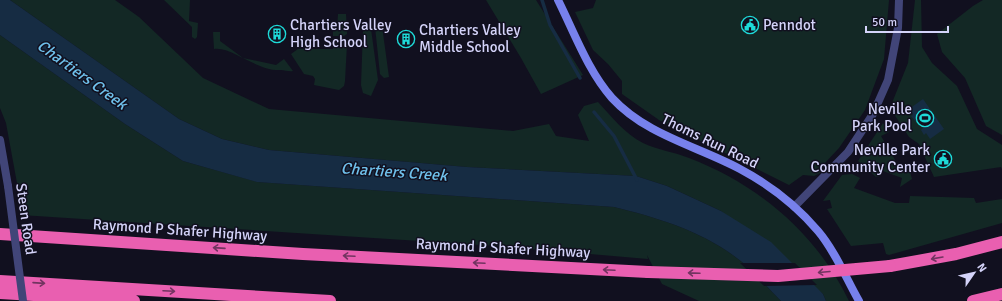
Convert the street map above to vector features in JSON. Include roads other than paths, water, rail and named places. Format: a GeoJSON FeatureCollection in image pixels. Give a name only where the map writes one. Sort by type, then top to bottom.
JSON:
{"type":"FeatureCollection","features":[{"type":"Feature","properties":{"kind":"highway","name":"Raymond P Shafer Highway"},"geometry":{"type":"LineString","coordinates":[[0,234],[302,254],[648,272],[778,276],[890,266],[956,254],[1002,242]]}},
{"type":"Feature","properties":{"kind":"highway"},"geometry":{"type":"LineString","coordinates":[[0,281],[330,301]]}},
{"type":"Feature","properties":{"kind":"highway"},"geometry":{"type":"LineString","coordinates":[[0,293],[134,301]]}},
{"type":"Feature","properties":{"kind":"highway"},"geometry":{"type":"LineString","coordinates":[[973,301],[1002,294]]}},
{"type":"Feature","properties":{"kind":"highway"},"geometry":{"type":"LineString","coordinates":[[212,301],[314,300]]}},
{"type":"Feature","properties":{"kind":"street","name":"Thoms Run Road"},"geometry":{"type":"LineString","coordinates":[[558,0],[601,83],[612,97],[626,111],[673,140],[740,169],[772,188],[818,231],[834,254],[859,301]]}},
{"type":"Feature","properties":{"kind":"street"},"geometry":{"type":"LineString","coordinates":[[794,207],[848,152],[873,114],[888,80],[898,28],[899,0]]}},
{"type":"Feature","properties":{"kind":"street","name":"Steen Road"},"geometry":{"type":"LineString","coordinates":[[0,140],[8,186],[23,301]]}},
{"type":"Feature","properties":{"kind":"water","name":"Chartiers Creek"},"geometry":{"type":"Polygon","coordinates":[[[0,0],[10,0],[179,119],[222,139],[269,150],[467,167],[636,176],[667,186],[721,211],[771,242],[823,294],[826,301],[781,301],[747,266],[728,251],[713,242],[665,221],[614,207],[257,182],[183,161],[125,124],[0,35],[0,0]]]}},
{"type":"Feature","properties":{"kind":"water","name":"Neville Park Pool"},"geometry":{"type":"Polygon","coordinates":[[[923,99],[944,129],[930,139],[926,133],[924,135],[921,130],[923,128],[917,120],[915,121],[911,116],[913,115],[909,109],[923,99]]]}},
{"type":"Feature","properties":{"kind":"waterway"},"geometry":{"type":"LineString","coordinates":[[542,0],[550,25],[580,78]]}},
{"type":"Feature","properties":{"kind":"waterway"},"geometry":{"type":"LineString","coordinates":[[594,112],[614,136],[637,180]]}},
{"type":"Feature","properties":{"kind":"place","name":"Penndot"},"geometry":{"type":"Point","coordinates":[750,25]}},
{"type":"Feature","properties":{"kind":"place","name":"Chartiers Valley High School"},"geometry":{"type":"Point","coordinates":[277,34]}},
{"type":"Feature","properties":{"kind":"place","name":"Chartiers Valley Middle School"},"geometry":{"type":"Point","coordinates":[406,39]}},
{"type":"Feature","properties":{"kind":"place","name":"Neville Park Pool"},"geometry":{"type":"Point","coordinates":[925,118]}},
{"type":"Feature","properties":{"kind":"place","name":"Neville Park Community Center"},"geometry":{"type":"Point","coordinates":[943,159]}}]}
